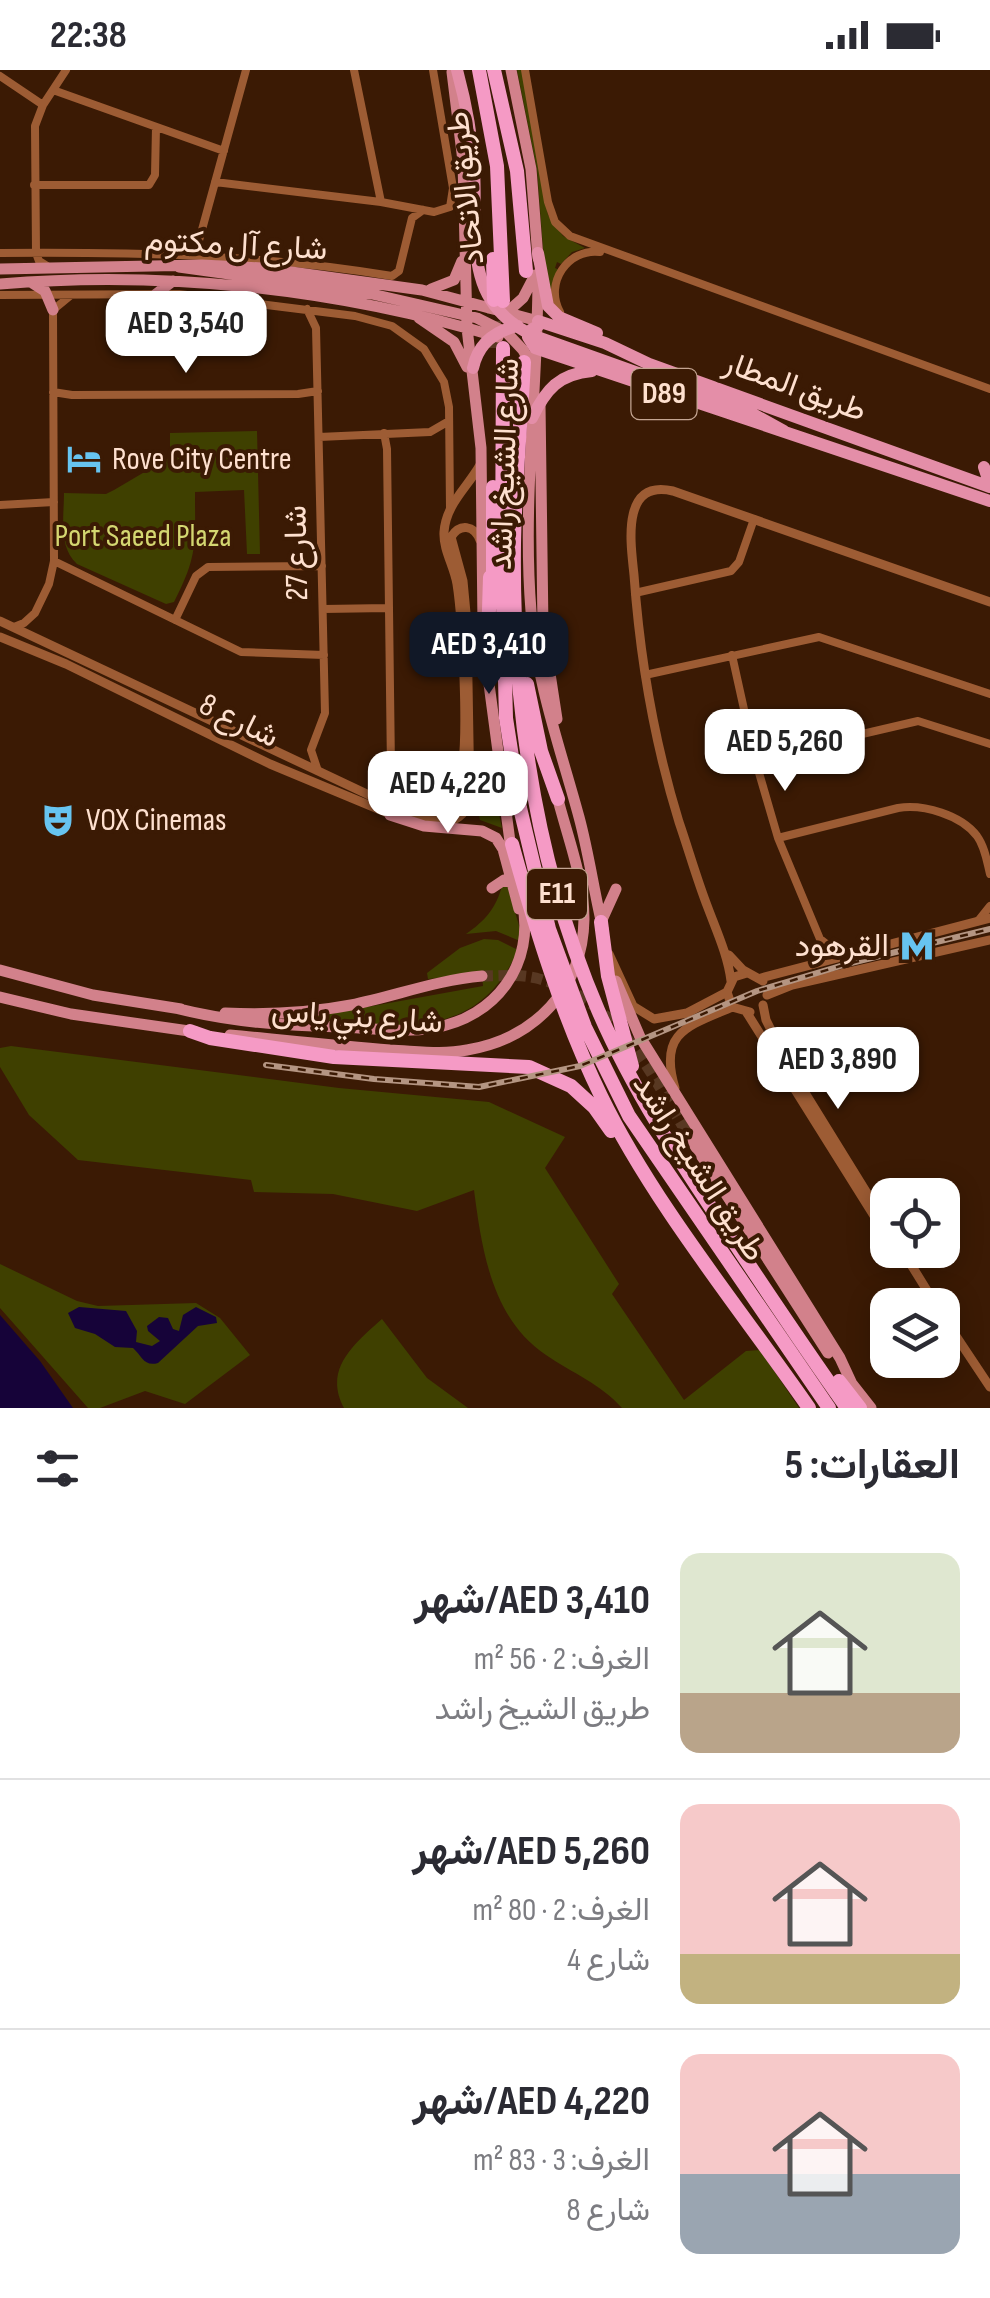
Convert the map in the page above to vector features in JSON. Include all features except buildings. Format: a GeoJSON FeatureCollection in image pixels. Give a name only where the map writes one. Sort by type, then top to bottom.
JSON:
{"type":"FeatureCollection","features":[{"type":"Feature","properties":{"kind":"highway"},"geometry":{"type":"LineString","coordinates":[[454,70],[470,129],[476,262],[492,303],[508,320],[537,337],[762,417],[784,431]]}},
{"type":"Feature","properties":{"kind":"highway"},"geometry":{"type":"LineString","coordinates":[[470,70],[506,304]]}},
{"type":"Feature","properties":{"kind":"highway","name":"طريق الاتحاد"},"geometry":{"type":"LineString","coordinates":[[479,70],[497,166],[506,304]]}},
{"type":"Feature","properties":{"kind":"highway","name":"طريق الاتحاد"},"geometry":{"type":"LineString","coordinates":[[494,70],[534,263]]}},
{"type":"Feature","properties":{"kind":"highway"},"geometry":{"type":"LineString","coordinates":[[534,263],[545,302],[555,314],[593,330],[604,343]]}},
{"type":"Feature","properties":{"kind":"highway"},"geometry":{"type":"LineString","coordinates":[[536,348],[528,336],[538,324]]}},
{"type":"Feature","properties":{"kind":"highway"},"geometry":{"type":"LineString","coordinates":[[473,368],[478,352],[497,344],[508,328],[538,324],[649,364]]}},
{"type":"Feature","properties":{"kind":"highway","name":"طريق المطار"},"geometry":{"type":"LineString","coordinates":[[538,324],[604,343],[649,364],[990,486]]}},
{"type":"Feature","properties":{"kind":"highway"},"geometry":{"type":"LineString","coordinates":[[487,675],[497,344]]}},
{"type":"Feature","properties":{"kind":"highway","name":"طريق الشيخ راشد"},"geometry":{"type":"LineString","coordinates":[[497,344],[505,700],[516,790],[542,904],[566,978],[603,1068],[658,1162],[828,1408]]}},
{"type":"Feature","properties":{"kind":"highway","name":"طريق المطار"},"geometry":{"type":"LineString","coordinates":[[536,348],[647,393],[784,431],[990,500]]}},
{"type":"Feature","properties":{"kind":"highway","name":"طريق الشيخ راشد"},"geometry":{"type":"LineString","coordinates":[[524,362],[514,539],[516,644],[528,762],[551,871],[594,1000],[639,1091],[689,1174],[847,1408]]}},
{"type":"Feature","properties":{"kind":"highway"},"geometry":{"type":"LineString","coordinates":[[532,418],[544,394],[561,378],[600,372]]}},
{"type":"Feature","properties":{"kind":"highway"},"geometry":{"type":"LineString","coordinates":[[791,415],[811,406]]}},
{"type":"Feature","properties":{"kind":"highway"},"geometry":{"type":"LineString","coordinates":[[984,467],[990,486]]}},
{"type":"Feature","properties":{"kind":"highway"},"geometry":{"type":"LineString","coordinates":[[492,567],[505,700]]}},
{"type":"Feature","properties":{"kind":"highway"},"geometry":{"type":"LineString","coordinates":[[516,644],[524,662],[541,752],[558,799]]}},
{"type":"Feature","properties":{"kind":"highway"},"geometry":{"type":"LineString","coordinates":[[512,844],[550,971],[588,1069],[616,1124],[673,1215],[809,1408]]}},
{"type":"Feature","properties":{"kind":"highway"},"geometry":{"type":"LineString","coordinates":[[601,922],[608,976],[639,1091]]}},
{"type":"Feature","properties":{"kind":"highway"},"geometry":{"type":"LineString","coordinates":[[190,1031],[210,1038],[334,1057],[513,1064],[544,1072],[571,1086],[594,1107],[655,1197],[673,1215]]}},
{"type":"Feature","properties":{"kind":"highway"},"geometry":{"type":"LineString","coordinates":[[603,1068],[613,1107],[648,1176]]}},
{"type":"Feature","properties":{"kind":"highway"},"geometry":{"type":"LineString","coordinates":[[814,1362],[833,1373],[860,1408]]}},
{"type":"Feature","properties":{"kind":"main road"},"geometry":{"type":"LineString","coordinates":[[442,321],[464,313],[464,161],[454,70]]}},
{"type":"Feature","properties":{"kind":"main road","name":"شارع الشيخ راشد"},"geometry":{"type":"LineString","coordinates":[[511,70],[526,136],[538,324]]}},
{"type":"Feature","properties":{"kind":"main road"},"geometry":{"type":"LineString","coordinates":[[422,290],[440,288],[454,280],[465,242]]}},
{"type":"Feature","properties":{"kind":"main road"},"geometry":{"type":"LineString","coordinates":[[467,328],[530,288],[534,263]]}},
{"type":"Feature","properties":{"kind":"main road","name":"شارع آل مكتوم"},"geometry":{"type":"LineString","coordinates":[[0,269],[210,266],[319,274],[422,290],[499,308],[506,304]]}},
{"type":"Feature","properties":{"kind":"main road"},"geometry":{"type":"LineString","coordinates":[[180,267],[372,294],[488,322],[523,350],[534,370],[539,392],[543,628],[570,787]]}},
{"type":"Feature","properties":{"kind":"main road"},"geometry":{"type":"LineString","coordinates":[[32,282],[48,295],[53,310]]}},
{"type":"Feature","properties":{"kind":"main road"},"geometry":{"type":"LineString","coordinates":[[156,294],[173,282]]}},
{"type":"Feature","properties":{"kind":"main road","name":"شارع آل مكتوم"},"geometry":{"type":"LineString","coordinates":[[0,284],[173,282],[300,294],[467,328]]}},
{"type":"Feature","properties":{"kind":"main road"},"geometry":{"type":"LineString","coordinates":[[464,298],[497,344]]}},
{"type":"Feature","properties":{"kind":"main road"},"geometry":{"type":"LineString","coordinates":[[175,1008],[229,1021],[275,1026],[432,1028],[473,1014],[503,991],[520,963],[526,920],[511,854],[487,675],[480,540],[482,463],[464,298]]}},
{"type":"Feature","properties":{"kind":"main road","name":"طريق المطار"},"geometry":{"type":"LineString","coordinates":[[506,304],[538,324]]}},
{"type":"Feature","properties":{"kind":"main road"},"geometry":{"type":"LineString","coordinates":[[416,316],[459,348],[478,402]]}},
{"type":"Feature","properties":{"kind":"main road","name":"طريق المطار"},"geometry":{"type":"LineString","coordinates":[[467,328],[497,344],[536,348]]}},
{"type":"Feature","properties":{"kind":"main road","name":"شارع الشيخ راشد"},"geometry":{"type":"LineString","coordinates":[[536,348],[528,570],[542,688],[588,854],[609,954],[628,1014],[854,1386]]}},
{"type":"Feature","properties":{"kind":"main road","name":"شارع بني ياس"},"geometry":{"type":"LineString","coordinates":[[0,998],[71,1014],[190,1031],[442,1053],[486,1046],[526,1029],[558,999],[578,960],[584,916],[532,669],[526,602],[528,570]]}},
{"type":"Feature","properties":{"kind":"main road"},"geometry":{"type":"LineString","coordinates":[[394,816],[424,826],[489,834],[504,848],[525,942]]}},
{"type":"Feature","properties":{"kind":"main road"},"geometry":{"type":"LineString","coordinates":[[492,888],[504,880],[512,883]]}},
{"type":"Feature","properties":{"kind":"main road"},"geometry":{"type":"LineString","coordinates":[[601,922],[616,889]]}},
{"type":"Feature","properties":{"kind":"main road"},"geometry":{"type":"LineString","coordinates":[[4,974],[92,995],[241,1014],[306,1012],[441,981],[482,976]]}},
{"type":"Feature","properties":{"kind":"main road"},"geometry":{"type":"LineString","coordinates":[[688,1136],[793,1302],[870,1408]]}},
{"type":"Feature","properties":{"kind":"street"},"geometry":{"type":"LineString","coordinates":[[48,266],[39,261],[36,253],[34,136],[42,104],[66,70]]}},
{"type":"Feature","properties":{"kind":"street"},"geometry":{"type":"LineString","coordinates":[[180,267],[196,254],[246,70]]}},
{"type":"Feature","properties":{"kind":"street"},"geometry":{"type":"LineString","coordinates":[[354,70],[381,202]]}},
{"type":"Feature","properties":{"kind":"street"},"geometry":{"type":"LineString","coordinates":[[215,182],[445,210],[454,197],[433,70]]}},
{"type":"Feature","properties":{"kind":"street"},"geometry":{"type":"LineString","coordinates":[[524,70],[550,212],[570,236],[990,388]]}},
{"type":"Feature","properties":{"kind":"street"},"geometry":{"type":"LineString","coordinates":[[0,76],[42,104]]}},
{"type":"Feature","properties":{"kind":"street"},"geometry":{"type":"LineString","coordinates":[[53,90],[224,151]]}},
{"type":"Feature","properties":{"kind":"street"},"geometry":{"type":"LineString","coordinates":[[34,185],[149,185],[154,179],[156,127]]}},
{"type":"Feature","properties":{"kind":"street"},"geometry":{"type":"LineString","coordinates":[[405,206],[412,218]]}},
{"type":"Feature","properties":{"kind":"street"},"geometry":{"type":"LineString","coordinates":[[0,253],[196,254],[392,276],[399,271],[412,218],[423,210]]}},
{"type":"Feature","properties":{"kind":"street"},"geometry":{"type":"LineString","coordinates":[[566,320],[557,308],[554,294],[567,262],[586,251],[613,254]]}},
{"type":"Feature","properties":{"kind":"street"},"geometry":{"type":"LineString","coordinates":[[196,254],[210,266]]}},
{"type":"Feature","properties":{"kind":"street"},"geometry":{"type":"LineString","coordinates":[[0,295],[189,295],[380,321],[414,340],[438,370],[447,394],[450,509],[444,540],[458,589],[464,757],[454,788],[438,801],[420,807]]}},
{"type":"Feature","properties":{"kind":"street"},"geometry":{"type":"LineString","coordinates":[[14,627],[24,624],[35,613],[54,565],[53,310],[71,295]]}},
{"type":"Feature","properties":{"kind":"street","name":"شارع 27"},"geometry":{"type":"LineString","coordinates":[[307,310],[316,328],[325,719],[311,750],[322,774]]}},
{"type":"Feature","properties":{"kind":"street"},"geometry":{"type":"LineString","coordinates":[[316,328],[330,313]]}},
{"type":"Feature","properties":{"kind":"street"},"geometry":{"type":"LineString","coordinates":[[54,395],[318,394]]}},
{"type":"Feature","properties":{"kind":"street"},"geometry":{"type":"LineString","coordinates":[[430,432],[449,420]]}},
{"type":"Feature","properties":{"kind":"street"},"geometry":{"type":"LineString","coordinates":[[369,795],[385,786],[391,769],[387,432]]}},
{"type":"Feature","properties":{"kind":"street"},"geometry":{"type":"LineString","coordinates":[[319,434],[430,432],[442,436],[449,447]]}},
{"type":"Feature","properties":{"kind":"street"},"geometry":{"type":"LineString","coordinates":[[450,509],[482,463]]}},
{"type":"Feature","properties":{"kind":"street"},"geometry":{"type":"LineString","coordinates":[[732,1007],[727,992],[731,981],[671,796],[644,675],[631,521],[640,500],[650,492],[665,489],[990,602]]}},
{"type":"Feature","properties":{"kind":"street"},"geometry":{"type":"LineString","coordinates":[[0,504],[54,504]]}},
{"type":"Feature","properties":{"kind":"street"},"geometry":{"type":"LineString","coordinates":[[635,593],[731,570],[739,562],[754,519]]}},
{"type":"Feature","properties":{"kind":"street"},"geometry":{"type":"LineString","coordinates":[[460,815],[470,801],[468,654],[463,581],[451,537],[467,527],[480,540]]}},
{"type":"Feature","properties":{"kind":"street"},"geometry":{"type":"LineString","coordinates":[[173,619],[198,574],[208,567],[322,564]]}},
{"type":"Feature","properties":{"kind":"street"},"geometry":{"type":"LineString","coordinates":[[54,565],[242,652],[324,652]]}},
{"type":"Feature","properties":{"kind":"street"},"geometry":{"type":"LineString","coordinates":[[323,609],[388,608]]}},
{"type":"Feature","properties":{"kind":"street"},"geometry":{"type":"LineString","coordinates":[[35,613],[38,638]]}},
{"type":"Feature","properties":{"kind":"street","name":"شارع 8"},"geometry":{"type":"LineString","coordinates":[[0,621],[369,795],[460,815]]}},
{"type":"Feature","properties":{"kind":"street","name":"شارع 8"},"geometry":{"type":"LineString","coordinates":[[0,638],[66,664],[244,752],[394,816],[443,824],[460,815]]}},
{"type":"Feature","properties":{"kind":"street"},"geometry":{"type":"LineString","coordinates":[[644,675],[805,638],[826,638],[990,694]]}},
{"type":"Feature","properties":{"kind":"street"},"geometry":{"type":"LineString","coordinates":[[732,655],[755,759],[778,838],[820,940],[840,957]]}},
{"type":"Feature","properties":{"kind":"street"},"geometry":{"type":"LineString","coordinates":[[66,664],[74,662],[129,681]]}},
{"type":"Feature","properties":{"kind":"street"},"geometry":{"type":"LineString","coordinates":[[755,759],[918,721],[990,744]]}},
{"type":"Feature","properties":{"kind":"street"},"geometry":{"type":"LineString","coordinates":[[244,752],[256,747],[310,773],[322,774]]}},
{"type":"Feature","properties":{"kind":"street"},"geometry":{"type":"LineString","coordinates":[[778,838],[916,807],[958,820],[976,834],[990,874]]}},
{"type":"Feature","properties":{"kind":"street"},"geometry":{"type":"LineString","coordinates":[[394,816],[438,820],[442,812],[438,808]]}},
{"type":"Feature","properties":{"kind":"street"},"geometry":{"type":"LineString","coordinates":[[774,824],[795,834]]}},
{"type":"Feature","properties":{"kind":"street"},"geometry":{"type":"LineString","coordinates":[[978,921],[990,906]]}},
{"type":"Feature","properties":{"kind":"street"},"geometry":{"type":"LineString","coordinates":[[720,941],[734,962],[761,978],[990,918]]}},
{"type":"Feature","properties":{"kind":"street"},"geometry":{"type":"LineString","coordinates":[[816,962],[820,940]]}},
{"type":"Feature","properties":{"kind":"street"},"geometry":{"type":"LineString","coordinates":[[747,1013],[792,984],[990,940]]}},
{"type":"Feature","properties":{"kind":"street"},"geometry":{"type":"LineString","coordinates":[[609,954],[633,1006],[654,1020],[687,1013],[727,992]]}},
{"type":"Feature","properties":{"kind":"street"},"geometry":{"type":"LineString","coordinates":[[832,976],[840,957]]}},
{"type":"Feature","properties":{"kind":"street"},"geometry":{"type":"LineString","coordinates":[[731,981],[748,973]]}},
{"type":"Feature","properties":{"kind":"street"},"geometry":{"type":"LineString","coordinates":[[761,978],[766,1020],[791,1070],[870,1197]]}},
{"type":"Feature","properties":{"kind":"street"},"geometry":{"type":"LineString","coordinates":[[678,1095],[668,1060],[674,1040],[690,1026],[732,1007],[747,1013],[870,1209]]}},
{"type":"Feature","properties":{"kind":"street"},"geometry":{"type":"LineString","coordinates":[[960,1341],[990,1387]]}},
{"type":"Feature","properties":{"kind":"green space"},"geometry":{"type":"Polygon","coordinates":[[[517,70],[522,70],[548,215],[563,236],[585,248],[572,252],[561,264],[557,262],[555,268],[559,270],[552,294],[546,287],[537,170],[517,70]]]}},
{"type":"Feature","properties":{"kind":"green space","name":"Port Saeed Plaza"},"geometry":{"type":"Polygon","coordinates":[[[257,431],[260,554],[247,554],[244,490],[195,492],[194,549],[174,602],[166,604],[77,564],[71,557],[63,531],[64,493],[106,494],[114,490],[170,457],[170,433],[257,431]]]}},
{"type":"Feature","properties":{"kind":"green space"},"geometry":{"type":"Polygon","coordinates":[[[487,758],[502,828],[480,820],[475,798],[473,760],[487,758]]]}},
{"type":"Feature","properties":{"kind":"green space"},"geometry":{"type":"Polygon","coordinates":[[[507,884],[520,941],[496,931],[466,934],[489,913],[502,886],[507,884]]]}},
{"type":"Feature","properties":{"kind":"green space"},"geometry":{"type":"Polygon","coordinates":[[[484,939],[498,940],[518,950],[501,980],[480,1001],[457,1015],[405,1025],[313,1023],[312,1017],[483,986],[482,973],[428,979],[427,973],[460,948],[484,939]]]}},
{"type":"Feature","properties":{"kind":"green space"},"geometry":{"type":"Polygon","coordinates":[[[11,1046],[339,1088],[489,1102],[565,1137],[545,1168],[619,1284],[612,1294],[684,1400],[746,1351],[760,1350],[799,1408],[622,1408],[596,1385],[546,1355],[513,1323],[486,1260],[474,1190],[417,1211],[333,1194],[254,1192],[251,1180],[78,1160],[29,1115],[0,1067],[0,1048],[11,1046]]]}},
{"type":"Feature","properties":{"kind":"green space"},"geometry":{"type":"Polygon","coordinates":[[[0,1264],[77,1301],[98,1306],[196,1303],[220,1318],[250,1355],[185,1404],[145,1391],[100,1408],[88,1408],[0,1308],[0,1264]]]}},
{"type":"Feature","properties":{"kind":"green space"},"geometry":{"type":"Polygon","coordinates":[[[382,1319],[427,1378],[468,1408],[344,1408],[338,1394],[339,1369],[352,1348],[382,1319]]]}},
{"type":"Feature","properties":{"kind":"shaded area"},"geometry":{"type":"Polygon","coordinates":[[[79,1307],[126,1311],[137,1331],[136,1342],[152,1346],[160,1341],[147,1326],[159,1317],[168,1318],[173,1329],[179,1331],[183,1315],[196,1307],[216,1317],[217,1323],[198,1326],[158,1363],[149,1363],[133,1348],[115,1347],[95,1334],[75,1328],[68,1313],[79,1307]]]}},
{"type":"Feature","properties":{"kind":"shaded area"},"geometry":{"type":"Polygon","coordinates":[[[0,1315],[40,1361],[73,1408],[0,1408],[0,1315]]]}},
{"type":"Feature","properties":{"kind":"tunnel"},"geometry":{"type":"LineString","coordinates":[[494,300],[494,348]]}},
{"type":"Feature","properties":{"kind":"tunnel"},"geometry":{"type":"LineString","coordinates":[[482,976],[536,978],[589,1002],[628,1040],[688,1135]]}},
{"type":"Feature","properties":{"kind":"railway"},"geometry":{"type":"LineString","coordinates":[[266,1065],[479,1087],[580,1066],[757,991],[990,929]]}},
{"type":"Feature","properties":{"kind":"place","name":"Rove City Centre"},"geometry":{"type":"Point","coordinates":[84,459]}},
{"type":"Feature","properties":{"kind":"place","name":"VOX Cinemas"},"geometry":{"type":"Point","coordinates":[58,820]}},
{"type":"Feature","properties":{"kind":"place","name":"القرهود"},"geometry":{"type":"Point","coordinates":[917,946]}}]}
